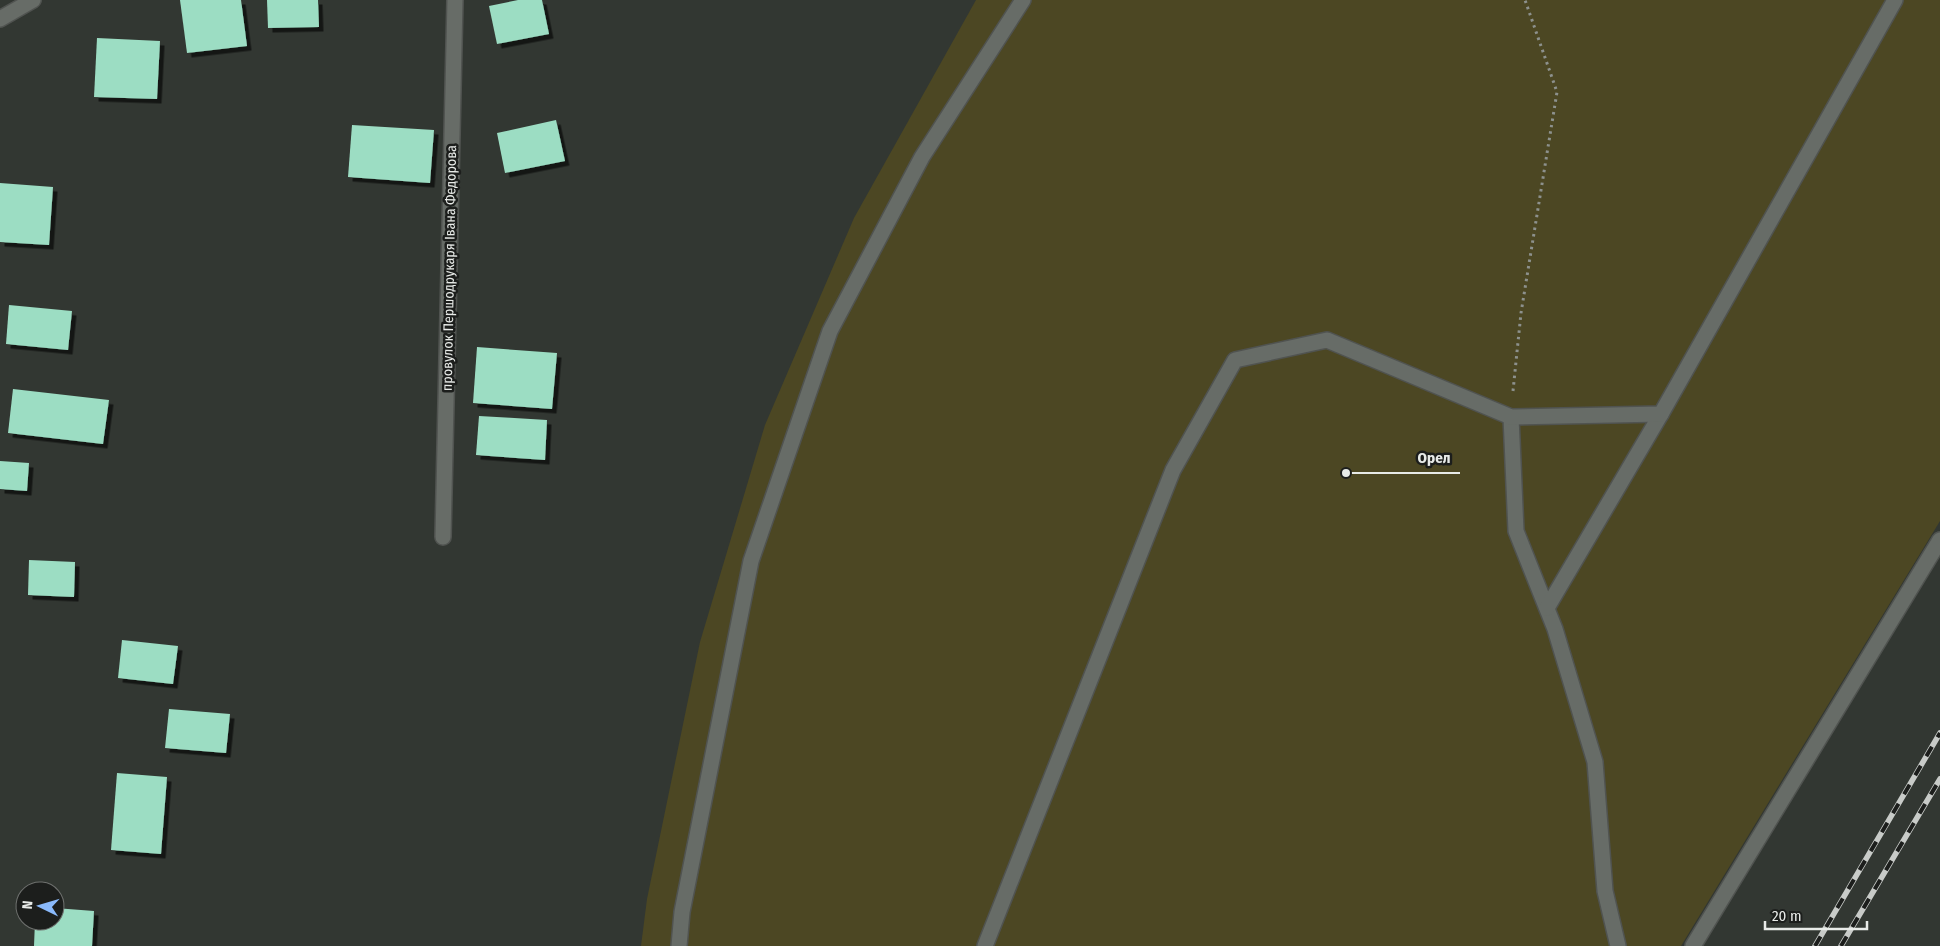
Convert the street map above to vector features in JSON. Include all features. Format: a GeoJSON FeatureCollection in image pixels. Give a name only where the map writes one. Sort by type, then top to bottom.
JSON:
{"type":"FeatureCollection","features":[{"type":"Feature","properties":{"kind":"street"},"geometry":{"type":"LineString","coordinates":[[0,19],[33,0]]}},
{"type":"Feature","properties":{"kind":"street","name":"провулок Першодрукаря Івана Федорова"},"geometry":{"type":"LineString","coordinates":[[443,537],[455,0]]}},
{"type":"Feature","properties":{"kind":"street"},"geometry":{"type":"LineString","coordinates":[[679,946],[682,912],[751,561],[830,331],[922,157],[1023,0]]}},
{"type":"Feature","properties":{"kind":"street"},"geometry":{"type":"LineString","coordinates":[[1547,608],[1661,414],[1895,0]]}},
{"type":"Feature","properties":{"kind":"street"},"geometry":{"type":"LineString","coordinates":[[985,946],[1173,470],[1235,360],[1327,340],[1510,417],[1661,414]]}},
{"type":"Feature","properties":{"kind":"street"},"geometry":{"type":"LineString","coordinates":[[1510,417],[1516,531],[1555,629],[1595,762],[1605,891],[1618,946]]}},
{"type":"Feature","properties":{"kind":"street"},"geometry":{"type":"LineString","coordinates":[[1692,946],[1940,540]]}},
{"type":"Feature","properties":{"kind":"path"},"geometry":{"type":"LineString","coordinates":[[1510,417],[1521,314],[1557,92],[1525,0]]}},
{"type":"Feature","properties":{"kind":"shaded area"},"geometry":{"type":"Polygon","coordinates":[[[976,0],[1940,0],[1940,521],[1681,946],[641,946],[647,899],[700,642],[765,425],[854,218],[976,0]]]}},
{"type":"Feature","properties":{"kind":"building"},"geometry":{"type":"Polygon","coordinates":[[[180,0],[241,0],[247,46],[187,53],[180,0]]]}},
{"type":"Feature","properties":{"kind":"building"},"geometry":{"type":"Polygon","coordinates":[[[267,0],[318,0],[319,27],[268,28],[267,0]]]}},
{"type":"Feature","properties":{"kind":"building"},"geometry":{"type":"Polygon","coordinates":[[[518,0],[542,0],[549,34],[497,44],[489,6],[518,0]]]}},
{"type":"Feature","properties":{"kind":"building"},"geometry":{"type":"Polygon","coordinates":[[[97,38],[160,41],[157,99],[94,97],[97,38]]]}},
{"type":"Feature","properties":{"kind":"building"},"geometry":{"type":"Polygon","coordinates":[[[556,120],[565,161],[505,173],[497,133],[556,120]]]}},
{"type":"Feature","properties":{"kind":"building"},"geometry":{"type":"Polygon","coordinates":[[[352,125],[434,130],[430,183],[348,177],[352,125]]]}},
{"type":"Feature","properties":{"kind":"building"},"geometry":{"type":"Polygon","coordinates":[[[0,183],[53,187],[49,245],[0,242],[0,183]]]}},
{"type":"Feature","properties":{"kind":"building"},"geometry":{"type":"Polygon","coordinates":[[[9,305],[72,311],[68,350],[6,344],[9,305]]]}},
{"type":"Feature","properties":{"kind":"building"},"geometry":{"type":"Polygon","coordinates":[[[477,347],[557,353],[552,409],[473,403],[477,347]]]}},
{"type":"Feature","properties":{"kind":"building"},"geometry":{"type":"Polygon","coordinates":[[[13,389],[109,400],[103,444],[8,433],[13,389]]]}},
{"type":"Feature","properties":{"kind":"building"},"geometry":{"type":"Polygon","coordinates":[[[479,416],[547,420],[545,460],[476,455],[479,416]]]}},
{"type":"Feature","properties":{"kind":"building"},"geometry":{"type":"Polygon","coordinates":[[[0,461],[29,463],[27,491],[0,489],[0,461]]]}},
{"type":"Feature","properties":{"kind":"building"},"geometry":{"type":"Polygon","coordinates":[[[29,560],[75,562],[74,597],[28,595],[29,560]]]}},
{"type":"Feature","properties":{"kind":"building"},"geometry":{"type":"Polygon","coordinates":[[[122,640],[178,646],[173,684],[118,678],[122,640]]]}},
{"type":"Feature","properties":{"kind":"building"},"geometry":{"type":"Polygon","coordinates":[[[169,709],[230,714],[226,753],[165,748],[169,709]]]}},
{"type":"Feature","properties":{"kind":"building"},"geometry":{"type":"Polygon","coordinates":[[[117,773],[167,777],[161,854],[111,850],[117,773]]]}},
{"type":"Feature","properties":{"kind":"building"},"geometry":{"type":"Polygon","coordinates":[[[65,909],[94,911],[92,946],[34,946],[35,931],[65,931],[65,909]]]}},
{"type":"Feature","properties":{"kind":"railway"},"geometry":{"type":"LineString","coordinates":[[1815,946],[1940,733]]}},
{"type":"Feature","properties":{"kind":"railway"},"geometry":{"type":"LineString","coordinates":[[1841,946],[1940,779]]}},
{"type":"Feature","properties":{"kind":"place","name":"Орел"},"geometry":{"type":"Point","coordinates":[1346,473]}}]}
